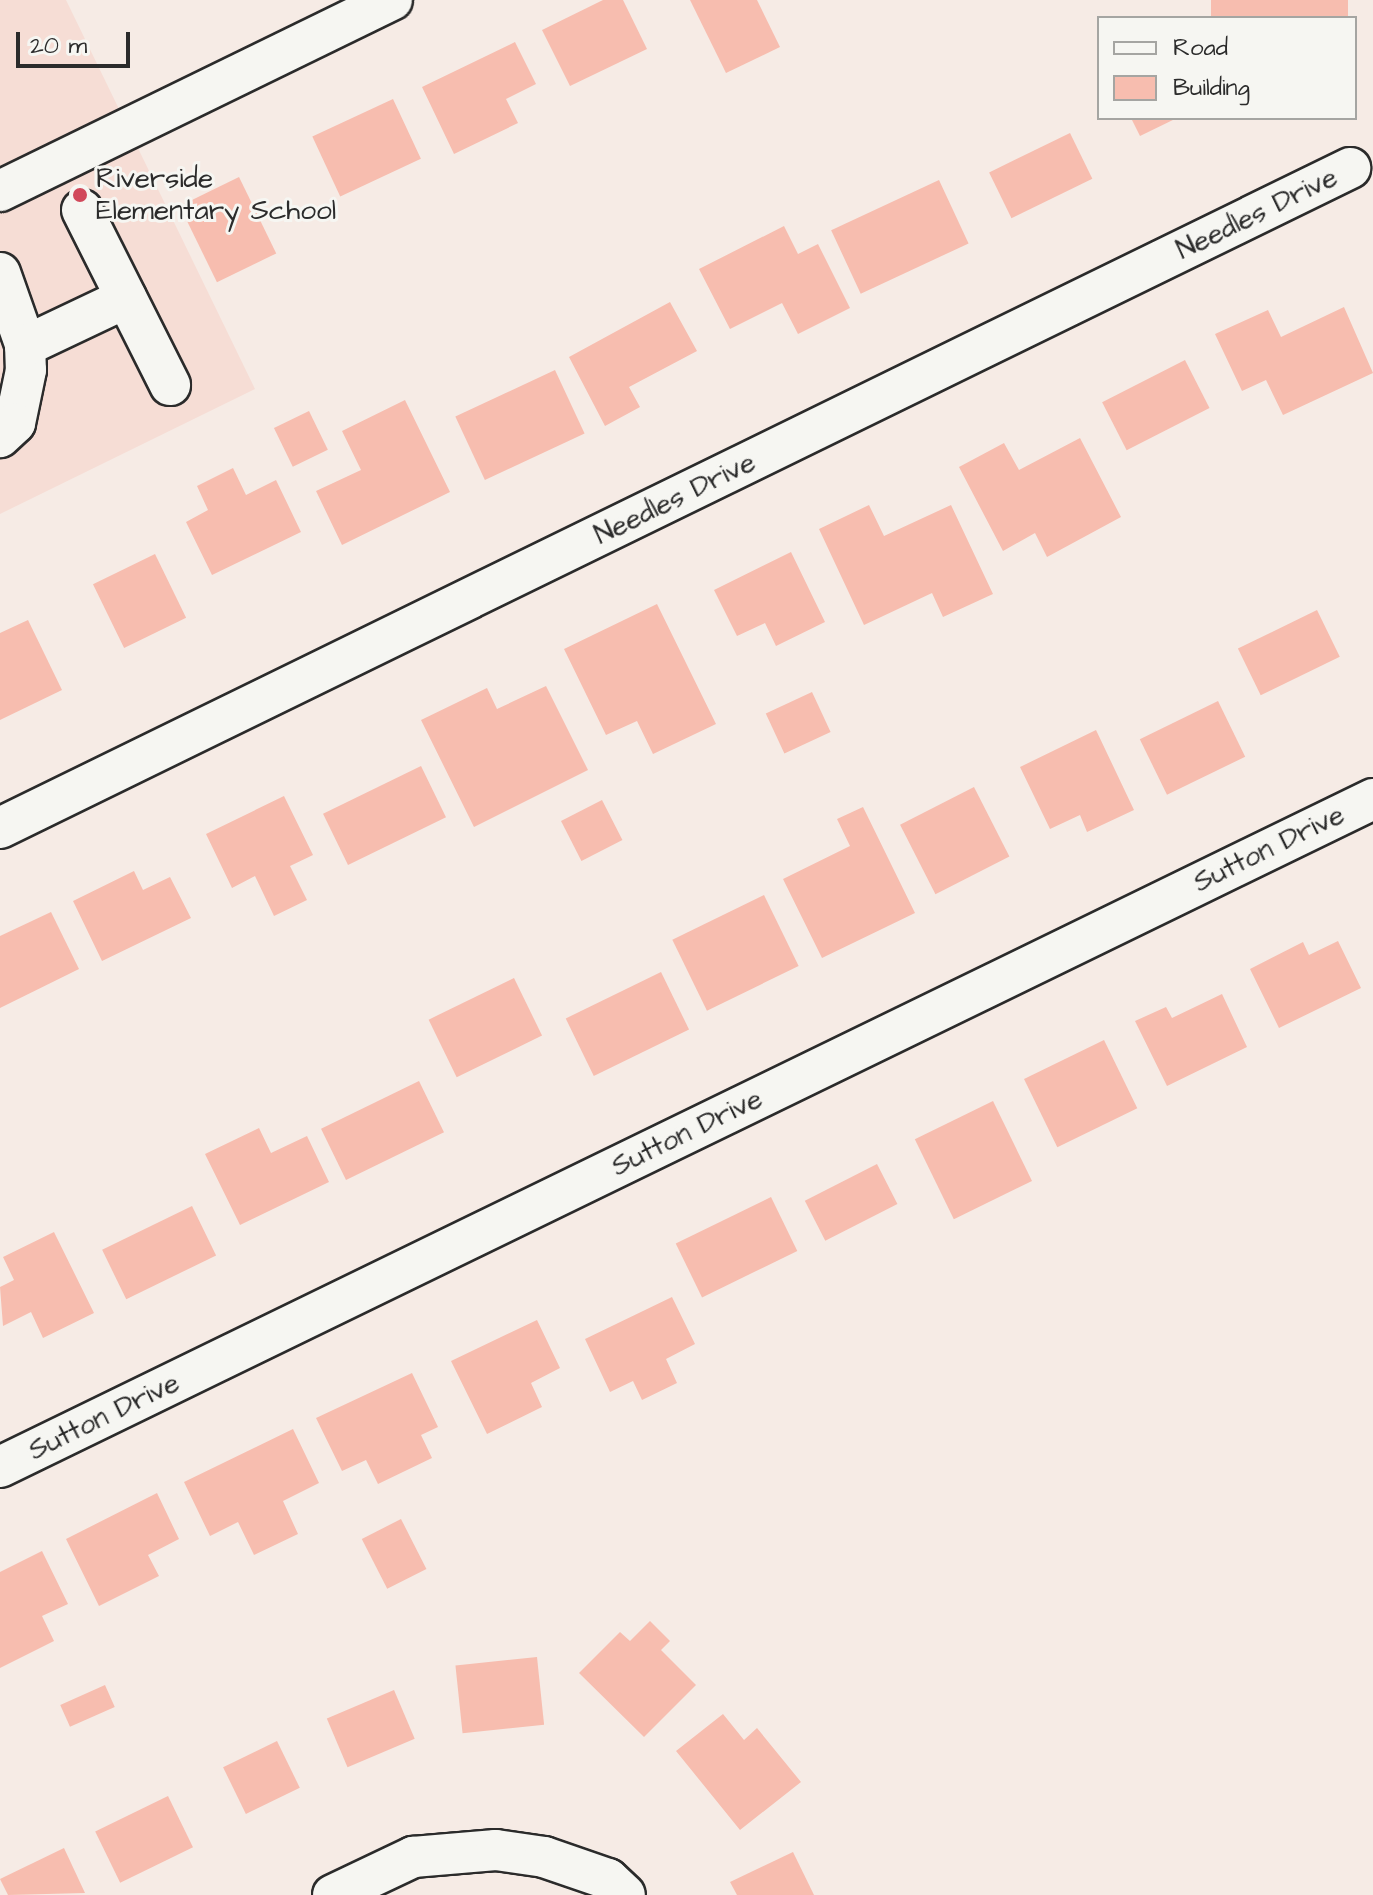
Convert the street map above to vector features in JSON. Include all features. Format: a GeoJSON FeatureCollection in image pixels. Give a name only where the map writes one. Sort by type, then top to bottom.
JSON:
{"type":"FeatureCollection","features":[{"type":"Feature","properties":{"kind":"street"},"geometry":{"type":"LineString","coordinates":[[0,191],[139,126],[384,2]]}},
{"type":"Feature","properties":{"kind":"street","name":"Needles Drive"},"geometry":{"type":"LineString","coordinates":[[0,828],[1350,168]]}},
{"type":"Feature","properties":{"kind":"street"},"geometry":{"type":"LineString","coordinates":[[82,210],[170,385]]}},
{"type":"Feature","properties":{"kind":"street"},"geometry":{"type":"LineString","coordinates":[[0,273],[25,346],[26,370],[18,411],[0,437]]}},
{"type":"Feature","properties":{"kind":"street"},"geometry":{"type":"LineString","coordinates":[[25,346],[126,298]]}},
{"type":"Feature","properties":{"kind":"street","name":"Sutton Drive"},"geometry":{"type":"LineString","coordinates":[[0,1467],[1373,799]]}},
{"type":"Feature","properties":{"kind":"street"},"geometry":{"type":"LineString","coordinates":[[333,1895],[413,1857],[496,1850],[544,1857],[608,1879],[625,1895]]}},
{"type":"Feature","properties":{"kind":"shaded area","name":"Riverside Elementary School"},"geometry":{"type":"Polygon","coordinates":[[[0,0],[66,0],[255,389],[0,514],[0,0]]]}},
{"type":"Feature","properties":{"kind":"building"},"geometry":{"type":"Polygon","coordinates":[[[603,0],[623,0],[647,49],[570,86],[542,30],[603,0]]]}},
{"type":"Feature","properties":{"kind":"building"},"geometry":{"type":"Polygon","coordinates":[[[690,0],[757,0],[780,47],[726,73],[690,0]]]}},
{"type":"Feature","properties":{"kind":"building"},"geometry":{"type":"Polygon","coordinates":[[[1211,0],[1348,0],[1348,16],[1211,16],[1211,0]]]}},
{"type":"Feature","properties":{"kind":"building"},"geometry":{"type":"Polygon","coordinates":[[[515,42],[536,84],[506,99],[518,123],[454,154],[422,87],[515,42]]]}},
{"type":"Feature","properties":{"kind":"building"},"geometry":{"type":"Polygon","coordinates":[[[393,99],[421,159],[340,196],[312,137],[393,99]]]}},
{"type":"Feature","properties":{"kind":"building"},"geometry":{"type":"Polygon","coordinates":[[[1132,120],[1173,120],[1140,136],[1132,120]]]}},
{"type":"Feature","properties":{"kind":"building"},"geometry":{"type":"Polygon","coordinates":[[[1070,133],[1092,179],[1011,218],[989,172],[1070,133]]]}},
{"type":"Feature","properties":{"kind":"building"},"geometry":{"type":"Polygon","coordinates":[[[239,177],[276,253],[217,282],[180,206],[239,177]]]}},
{"type":"Feature","properties":{"kind":"building"},"geometry":{"type":"Polygon","coordinates":[[[939,180],[969,243],[861,294],[831,230],[939,180]]]}},
{"type":"Feature","properties":{"kind":"building"},"geometry":{"type":"Polygon","coordinates":[[[784,226],[798,254],[818,244],[850,308],[798,334],[782,303],[730,329],[699,269],[784,226]]]}},
{"type":"Feature","properties":{"kind":"building"},"geometry":{"type":"Polygon","coordinates":[[[670,302],[697,351],[629,387],[640,407],[605,426],[569,357],[670,302]]]}},
{"type":"Feature","properties":{"kind":"building"},"geometry":{"type":"Polygon","coordinates":[[[1344,307],[1373,373],[1283,415],[1266,380],[1242,391],[1215,334],[1268,310],[1281,337],[1344,307]]]}},
{"type":"Feature","properties":{"kind":"building"},"geometry":{"type":"Polygon","coordinates":[[[1185,360],[1210,408],[1127,450],[1102,402],[1185,360]]]}},
{"type":"Feature","properties":{"kind":"building"},"geometry":{"type":"Polygon","coordinates":[[[555,370],[585,433],[485,480],[455,416],[555,370]]]}},
{"type":"Feature","properties":{"kind":"building"},"geometry":{"type":"Polygon","coordinates":[[[405,400],[450,492],[342,545],[316,491],[361,470],[342,431],[405,400]]]}},
{"type":"Feature","properties":{"kind":"building"},"geometry":{"type":"Polygon","coordinates":[[[309,411],[328,450],[293,467],[274,428],[309,411]]]}},
{"type":"Feature","properties":{"kind":"building"},"geometry":{"type":"Polygon","coordinates":[[[1080,438],[1121,517],[1047,557],[1035,533],[1003,551],[959,467],[1004,443],[1019,470],[1080,438]]]}},
{"type":"Feature","properties":{"kind":"building"},"geometry":{"type":"Polygon","coordinates":[[[233,468],[246,495],[276,480],[301,532],[212,575],[186,522],[208,510],[197,486],[233,468]]]}},
{"type":"Feature","properties":{"kind":"building"},"geometry":{"type":"Polygon","coordinates":[[[869,505],[884,536],[951,505],[993,594],[943,617],[932,593],[864,625],[819,529],[869,505]]]}},
{"type":"Feature","properties":{"kind":"building"},"geometry":{"type":"Polygon","coordinates":[[[791,552],[825,622],[776,646],[765,623],[737,636],[714,590],[791,552]]]}},
{"type":"Feature","properties":{"kind":"building"},"geometry":{"type":"Polygon","coordinates":[[[155,554],[186,618],[124,648],[93,584],[155,554]]]}},
{"type":"Feature","properties":{"kind":"building"},"geometry":{"type":"Polygon","coordinates":[[[657,604],[716,724],[653,754],[637,721],[606,735],[564,649],[657,604]]]}},
{"type":"Feature","properties":{"kind":"building"},"geometry":{"type":"Polygon","coordinates":[[[1317,610],[1340,657],[1261,695],[1238,649],[1317,610]]]}},
{"type":"Feature","properties":{"kind":"building"},"geometry":{"type":"Polygon","coordinates":[[[28,620],[62,690],[0,720],[0,633],[28,620]]]}},
{"type":"Feature","properties":{"kind":"building"},"geometry":{"type":"Polygon","coordinates":[[[546,686],[588,770],[474,827],[421,720],[487,688],[497,709],[546,686]]]}},
{"type":"Feature","properties":{"kind":"building"},"geometry":{"type":"Polygon","coordinates":[[[812,692],[831,732],[784,753],[766,714],[812,692]]]}},
{"type":"Feature","properties":{"kind":"building"},"geometry":{"type":"Polygon","coordinates":[[[1218,701],[1245,757],[1167,795],[1140,739],[1218,701]]]}},
{"type":"Feature","properties":{"kind":"building"},"geometry":{"type":"Polygon","coordinates":[[[1096,730],[1134,810],[1087,832],[1080,815],[1050,829],[1020,767],[1096,730]]]}},
{"type":"Feature","properties":{"kind":"building"},"geometry":{"type":"Polygon","coordinates":[[[421,766],[446,817],[348,865],[323,814],[421,766]]]}},
{"type":"Feature","properties":{"kind":"building"},"geometry":{"type":"Polygon","coordinates":[[[974,787],[1009,856],[935,894],[900,825],[974,787]]]}},
{"type":"Feature","properties":{"kind":"building"},"geometry":{"type":"Polygon","coordinates":[[[284,796],[313,855],[290,866],[307,900],[274,916],[255,876],[232,888],[206,834],[284,796]]]}},
{"type":"Feature","properties":{"kind":"building"},"geometry":{"type":"Polygon","coordinates":[[[602,800],[622,840],[581,861],[561,821],[602,800]]]}},
{"type":"Feature","properties":{"kind":"building"},"geometry":{"type":"Polygon","coordinates":[[[863,807],[915,913],[822,958],[783,879],[850,846],[837,819],[863,807]]]}},
{"type":"Feature","properties":{"kind":"building"},"geometry":{"type":"Polygon","coordinates":[[[134,871],[143,890],[170,877],[191,918],[102,961],[73,901],[134,871]]]}},
{"type":"Feature","properties":{"kind":"building"},"geometry":{"type":"Polygon","coordinates":[[[764,895],[799,966],[707,1011],[672,940],[764,895]]]}},
{"type":"Feature","properties":{"kind":"building"},"geometry":{"type":"Polygon","coordinates":[[[51,912],[79,969],[0,1008],[0,936],[51,912]]]}},
{"type":"Feature","properties":{"kind":"building"},"geometry":{"type":"Polygon","coordinates":[[[1338,941],[1361,988],[1279,1028],[1250,969],[1303,942],[1309,955],[1338,941]]]}},
{"type":"Feature","properties":{"kind":"building"},"geometry":{"type":"Polygon","coordinates":[[[661,972],[689,1030],[594,1076],[566,1018],[661,972]]]}},
{"type":"Feature","properties":{"kind":"building"},"geometry":{"type":"Polygon","coordinates":[[[514,978],[542,1036],[457,1077],[429,1020],[514,978]]]}},
{"type":"Feature","properties":{"kind":"building"},"geometry":{"type":"Polygon","coordinates":[[[1222,994],[1247,1047],[1167,1086],[1135,1021],[1166,1007],[1172,1018],[1222,994]]]}},
{"type":"Feature","properties":{"kind":"building"},"geometry":{"type":"Polygon","coordinates":[[[1104,1040],[1137,1108],[1057,1147],[1024,1079],[1104,1040]]]}},
{"type":"Feature","properties":{"kind":"building"},"geometry":{"type":"Polygon","coordinates":[[[419,1081],[444,1132],[346,1180],[321,1129],[419,1081]]]}},
{"type":"Feature","properties":{"kind":"building"},"geometry":{"type":"Polygon","coordinates":[[[993,1101],[1032,1181],[954,1219],[915,1139],[993,1101]]]}},
{"type":"Feature","properties":{"kind":"building"},"geometry":{"type":"Polygon","coordinates":[[[259,1128],[271,1153],[307,1136],[329,1182],[240,1225],[205,1154],[259,1128]]]}},
{"type":"Feature","properties":{"kind":"building"},"geometry":{"type":"Polygon","coordinates":[[[877,1164],[897,1204],[825,1241],[805,1201],[877,1164]]]}},
{"type":"Feature","properties":{"kind":"building"},"geometry":{"type":"Polygon","coordinates":[[[771,1197],[797,1251],[702,1297],[676,1243],[771,1197]]]}},
{"type":"Feature","properties":{"kind":"building"},"geometry":{"type":"Polygon","coordinates":[[[192,1206],[216,1255],[126,1299],[102,1250],[192,1206]]]}},
{"type":"Feature","properties":{"kind":"building"},"geometry":{"type":"Polygon","coordinates":[[[54,1232],[94,1313],[43,1338],[31,1312],[3,1326],[0,1287],[14,1280],[3,1257],[54,1232]]]}},
{"type":"Feature","properties":{"kind":"building"},"geometry":{"type":"Polygon","coordinates":[[[672,1297],[695,1344],[666,1359],[677,1383],[642,1400],[633,1381],[610,1392],[585,1339],[672,1297]]]}},
{"type":"Feature","properties":{"kind":"building"},"geometry":{"type":"Polygon","coordinates":[[[537,1320],[560,1368],[531,1383],[542,1407],[487,1434],[451,1361],[537,1320]]]}},
{"type":"Feature","properties":{"kind":"building"},"geometry":{"type":"Polygon","coordinates":[[[412,1373],[438,1427],[421,1435],[432,1458],[378,1484],[366,1460],[342,1471],[316,1418],[412,1373]]]}},
{"type":"Feature","properties":{"kind":"building"},"geometry":{"type":"Polygon","coordinates":[[[293,1429],[319,1483],[283,1501],[298,1534],[254,1555],[238,1522],[210,1536],[184,1482],[293,1429]]]}},
{"type":"Feature","properties":{"kind":"building"},"geometry":{"type":"Polygon","coordinates":[[[157,1493],[179,1539],[148,1555],[159,1576],[99,1606],[66,1539],[157,1493]]]}},
{"type":"Feature","properties":{"kind":"building"},"geometry":{"type":"Polygon","coordinates":[[[401,1519],[426,1569],[387,1589],[362,1539],[401,1519]]]}},
{"type":"Feature","properties":{"kind":"building"},"geometry":{"type":"Polygon","coordinates":[[[42,1551],[68,1604],[42,1616],[54,1641],[0,1668],[0,1572],[42,1551]]]}},
{"type":"Feature","properties":{"kind":"building"},"geometry":{"type":"Polygon","coordinates":[[[650,1621],[670,1641],[661,1650],[696,1685],[644,1737],[579,1673],[620,1632],[630,1641],[650,1621]]]}},
{"type":"Feature","properties":{"kind":"building"},"geometry":{"type":"Polygon","coordinates":[[[537,1657],[544,1725],[463,1733],[455,1666],[537,1657]]]}},
{"type":"Feature","properties":{"kind":"building"},"geometry":{"type":"Polygon","coordinates":[[[105,1685],[115,1707],[70,1727],[60,1705],[105,1685]]]}},
{"type":"Feature","properties":{"kind":"building"},"geometry":{"type":"Polygon","coordinates":[[[394,1690],[415,1739],[348,1767],[327,1719],[394,1690]]]}},
{"type":"Feature","properties":{"kind":"building"},"geometry":{"type":"Polygon","coordinates":[[[723,1714],[744,1740],[757,1728],[801,1782],[740,1830],[676,1751],[723,1714]]]}},
{"type":"Feature","properties":{"kind":"building"},"geometry":{"type":"Polygon","coordinates":[[[277,1741],[300,1788],[246,1814],[223,1767],[277,1741]]]}},
{"type":"Feature","properties":{"kind":"building"},"geometry":{"type":"Polygon","coordinates":[[[168,1796],[193,1847],[120,1883],[95,1832],[168,1796]]]}},
{"type":"Feature","properties":{"kind":"building"},"geometry":{"type":"Polygon","coordinates":[[[64,1848],[85,1893],[8,1895],[0,1879],[64,1848]]]}},
{"type":"Feature","properties":{"kind":"building"},"geometry":{"type":"Polygon","coordinates":[[[793,1852],[814,1895],[737,1895],[730,1882],[793,1852]]]}},
{"type":"Feature","properties":{"kind":"place","name":"Riverside Elementary School"},"geometry":{"type":"Point","coordinates":[80,195]}}]}
